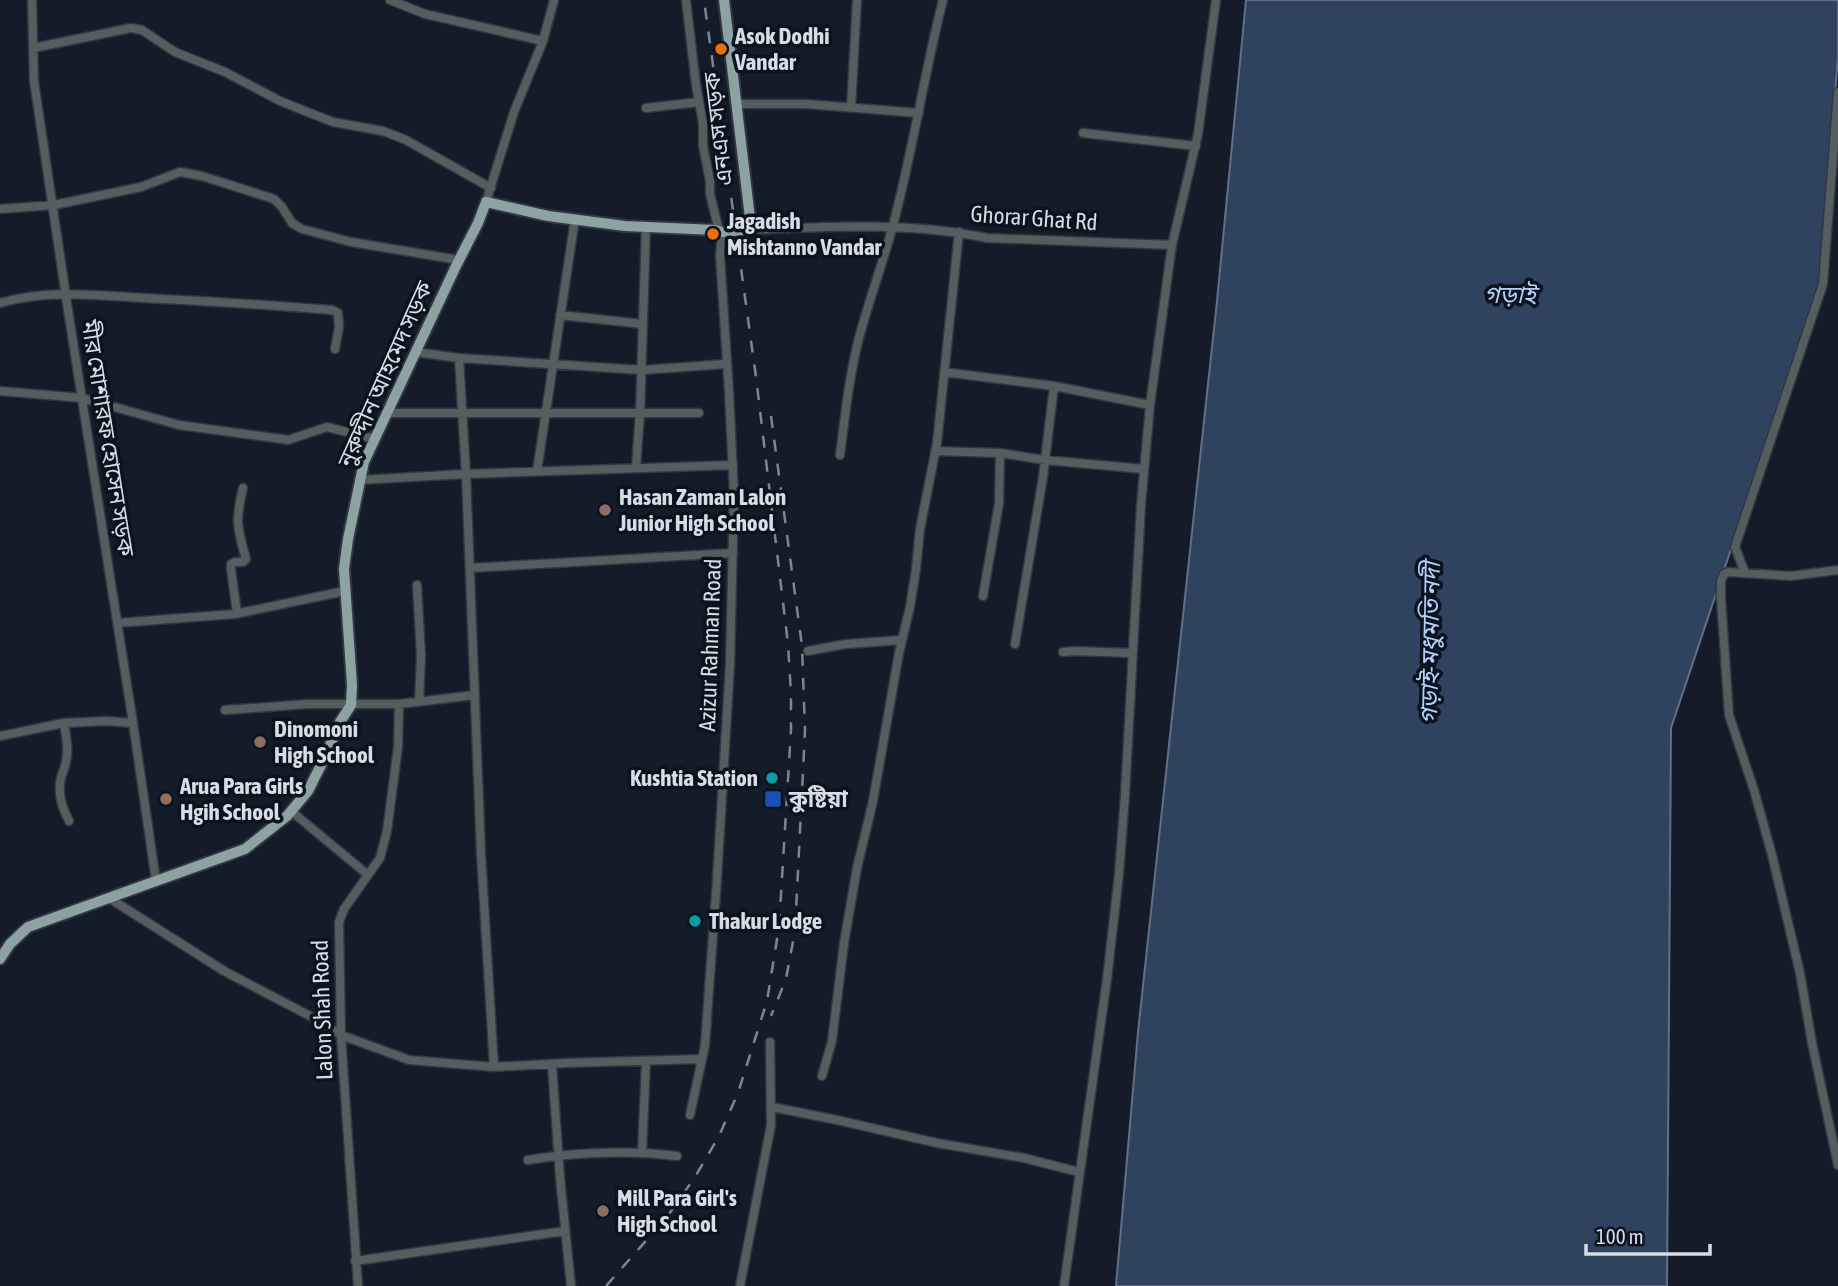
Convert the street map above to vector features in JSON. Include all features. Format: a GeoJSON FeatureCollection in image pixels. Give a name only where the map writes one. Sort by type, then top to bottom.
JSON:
{"type":"FeatureCollection","features":[{"type":"Feature","properties":{"kind":"main road","name":"এনএস সড়ক"},"geometry":{"type":"LineString","coordinates":[[724,0],[750,218],[745,230]]}},
{"type":"Feature","properties":{"kind":"main road"},"geometry":{"type":"LineString","coordinates":[[486,202],[548,215],[625,226],[745,230]]}},
{"type":"Feature","properties":{"kind":"main road","name":"নুরুদ্দীন আহমেদ সড়ক"},"geometry":{"type":"LineString","coordinates":[[0,959],[10,944],[28,927],[245,849],[290,811],[307,791],[351,705],[344,569],[364,462],[486,202]]}},
{"type":"Feature","properties":{"kind":"street","name":"মীর মোশারফ হোসেন সড়ক"},"geometry":{"type":"LineString","coordinates":[[32,0],[34,81],[156,881]]}},
{"type":"Feature","properties":{"kind":"street"},"geometry":{"type":"LineString","coordinates":[[390,0],[425,14],[543,41]]}},
{"type":"Feature","properties":{"kind":"street","name":"নুরুদ্দীন আহমেদ সড়ক"},"geometry":{"type":"LineString","coordinates":[[486,202],[514,112],[543,41],[554,0]]}},
{"type":"Feature","properties":{"kind":"street","name":"Azizur Rahman Road"},"geometry":{"type":"LineString","coordinates":[[686,0],[710,194],[720,231],[734,495],[730,664],[718,866],[705,1045],[690,1115]]}},
{"type":"Feature","properties":{"kind":"street"},"geometry":{"type":"LineString","coordinates":[[851,108],[857,0]]}},
{"type":"Feature","properties":{"kind":"street"},"geometry":{"type":"LineString","coordinates":[[840,455],[859,336],[893,226],[943,0]]}},
{"type":"Feature","properties":{"kind":"street"},"geometry":{"type":"LineString","coordinates":[[1064,1286],[1119,874],[1150,405],[1172,245],[1196,146],[1216,0]]}},
{"type":"Feature","properties":{"kind":"street"},"geometry":{"type":"LineString","coordinates":[[33,48],[131,28],[142,30],[175,52],[225,72],[280,101],[333,122],[383,131],[407,140],[491,188]]}},
{"type":"Feature","properties":{"kind":"street"},"geometry":{"type":"LineString","coordinates":[[1745,573],[1735,547],[1823,284],[1838,92]]}},
{"type":"Feature","properties":{"kind":"street"},"geometry":{"type":"LineString","coordinates":[[646,108],[699,102]]}},
{"type":"Feature","properties":{"kind":"street"},"geometry":{"type":"LineString","coordinates":[[737,104],[806,104],[919,113]]}},
{"type":"Feature","properties":{"kind":"street"},"geometry":{"type":"LineString","coordinates":[[1083,133],[1196,146]]}},
{"type":"Feature","properties":{"kind":"street"},"geometry":{"type":"LineString","coordinates":[[0,209],[54,205],[141,187],[180,172],[202,176],[274,199],[292,223],[302,229],[351,242],[459,260]]}},
{"type":"Feature","properties":{"kind":"street"},"geometry":{"type":"LineString","coordinates":[[1829,212],[1838,209]]}},
{"type":"Feature","properties":{"kind":"street"},"geometry":{"type":"LineString","coordinates":[[537,471],[575,219]]}},
{"type":"Feature","properties":{"kind":"street","name":"Ghorar Ghat Rd"},"geometry":{"type":"LineString","coordinates":[[745,230],[893,226],[987,237],[1172,245]]}},
{"type":"Feature","properties":{"kind":"street"},"geometry":{"type":"LineString","coordinates":[[636,468],[646,227]]}},
{"type":"Feature","properties":{"kind":"street"},"geometry":{"type":"LineString","coordinates":[[822,1076],[832,1041],[844,943],[857,868],[873,801],[916,569],[920,528],[935,452],[960,232]]}},
{"type":"Feature","properties":{"kind":"street"},"geometry":{"type":"LineString","coordinates":[[0,303],[21,297],[65,293],[332,310],[338,313],[339,318],[335,349]]}},
{"type":"Feature","properties":{"kind":"street"},"geometry":{"type":"LineString","coordinates":[[560,316],[643,324]]}},
{"type":"Feature","properties":{"kind":"street"},"geometry":{"type":"LineString","coordinates":[[415,352],[459,358],[642,370],[726,364]]}},
{"type":"Feature","properties":{"kind":"street"},"geometry":{"type":"LineString","coordinates":[[459,358],[481,854],[494,1067]]}},
{"type":"Feature","properties":{"kind":"street"},"geometry":{"type":"LineString","coordinates":[[944,372],[1054,386],[1150,405]]}},
{"type":"Feature","properties":{"kind":"street"},"geometry":{"type":"LineString","coordinates":[[1015,645],[1045,460],[1054,386]]}},
{"type":"Feature","properties":{"kind":"street"},"geometry":{"type":"LineString","coordinates":[[0,391],[82,398],[179,425],[269,438],[288,440],[327,427],[375,439]]}},
{"type":"Feature","properties":{"kind":"street"},"geometry":{"type":"LineString","coordinates":[[387,413],[699,412]]}},
{"type":"Feature","properties":{"kind":"street"},"geometry":{"type":"LineString","coordinates":[[935,452],[1000,453],[1144,469]]}},
{"type":"Feature","properties":{"kind":"street"},"geometry":{"type":"LineString","coordinates":[[983,596],[999,503],[1000,453]]}},
{"type":"Feature","properties":{"kind":"street"},"geometry":{"type":"LineString","coordinates":[[359,480],[733,465]]}},
{"type":"Feature","properties":{"kind":"street"},"geometry":{"type":"LineString","coordinates":[[237,613],[231,565],[246,559],[239,536],[237,514],[243,488]]}},
{"type":"Feature","properties":{"kind":"street"},"geometry":{"type":"LineString","coordinates":[[470,568],[733,553]]}},
{"type":"Feature","properties":{"kind":"street"},"geometry":{"type":"LineString","coordinates":[[1838,570],[1791,576],[1728,572],[1721,581],[1729,715],[1772,855],[1800,973],[1838,1165]]}},
{"type":"Feature","properties":{"kind":"street"},"geometry":{"type":"LineString","coordinates":[[416,585],[422,656],[419,702]]}},
{"type":"Feature","properties":{"kind":"street"},"geometry":{"type":"LineString","coordinates":[[117,623],[235,614],[345,591]]}},
{"type":"Feature","properties":{"kind":"street"},"geometry":{"type":"LineString","coordinates":[[808,651],[846,644],[902,640]]}},
{"type":"Feature","properties":{"kind":"street"},"geometry":{"type":"LineString","coordinates":[[1063,652],[1132,653]]}},
{"type":"Feature","properties":{"kind":"street"},"geometry":{"type":"LineString","coordinates":[[225,710],[308,704],[400,704],[475,695]]}},
{"type":"Feature","properties":{"kind":"street","name":"Lalon Shah Road"},"geometry":{"type":"LineString","coordinates":[[358,1286],[341,1035],[339,922],[344,909],[380,858],[387,831],[398,747],[400,704]]}},
{"type":"Feature","properties":{"kind":"street"},"geometry":{"type":"LineString","coordinates":[[64,723],[67,748],[60,794],[62,808],[69,821]]}},
{"type":"Feature","properties":{"kind":"street"},"geometry":{"type":"LineString","coordinates":[[0,736],[64,723],[133,723]]}},
{"type":"Feature","properties":{"kind":"street"},"geometry":{"type":"LineString","coordinates":[[290,811],[368,875]]}},
{"type":"Feature","properties":{"kind":"street"},"geometry":{"type":"LineString","coordinates":[[109,898],[224,971],[341,1035],[409,1060],[494,1067],[701,1059]]}},
{"type":"Feature","properties":{"kind":"street"},"geometry":{"type":"LineString","coordinates":[[740,1286],[771,1125],[771,1042]]}},
{"type":"Feature","properties":{"kind":"street"},"geometry":{"type":"LineString","coordinates":[[642,1152],[646,1061]]}},
{"type":"Feature","properties":{"kind":"street"},"geometry":{"type":"LineString","coordinates":[[552,1065],[571,1286]]}},
{"type":"Feature","properties":{"kind":"street"},"geometry":{"type":"LineString","coordinates":[[772,1107],[937,1143],[1024,1158],[1079,1172]]}},
{"type":"Feature","properties":{"kind":"street"},"geometry":{"type":"LineString","coordinates":[[528,1160],[602,1152],[642,1152],[677,1156]]}},
{"type":"Feature","properties":{"kind":"street"},"geometry":{"type":"LineString","coordinates":[[355,1261],[565,1231]]}},
{"type":"Feature","properties":{"kind":"water","name":"গড়াই"},"geometry":{"type":"Polygon","coordinates":[[[1246,0],[1838,0],[1838,56],[1820,284],[1671,728],[1667,1286],[1116,1286],[1138,1032],[1217,301],[1246,0]]]}},
{"type":"Feature","properties":{"kind":"railway"},"geometry":{"type":"LineString","coordinates":[[606,1286],[667,1217],[719,1136],[738,1093],[767,1001],[779,927],[791,730],[788,644],[756,377],[704,0]]}},
{"type":"Feature","properties":{"kind":"railway"},"geometry":{"type":"LineString","coordinates":[[771,416],[802,646],[805,731],[795,931],[786,979],[771,1016]]}},
{"type":"Feature","properties":{"kind":"place","name":"Asok Dodhi Vandar"},"geometry":{"type":"Point","coordinates":[721,49]}},
{"type":"Feature","properties":{"kind":"place","name":"Jagadish Mishtanno Vandar"},"geometry":{"type":"Point","coordinates":[713,234]}},
{"type":"Feature","properties":{"kind":"place","name":"Hasan Zaman Lalon Junior High School"},"geometry":{"type":"Point","coordinates":[605,510]}},
{"type":"Feature","properties":{"kind":"place","name":"Dinomoni High School"},"geometry":{"type":"Point","coordinates":[260,742]}},
{"type":"Feature","properties":{"kind":"place","name":"Kushtia Station"},"geometry":{"type":"Point","coordinates":[772,778]}},
{"type":"Feature","properties":{"kind":"place","name":"Arua Para Girls Hgih School"},"geometry":{"type":"Point","coordinates":[166,799]}},
{"type":"Feature","properties":{"kind":"place","name":"কুষ্টিয়া"},"geometry":{"type":"Point","coordinates":[773,799]}},
{"type":"Feature","properties":{"kind":"place","name":"Thakur Lodge"},"geometry":{"type":"Point","coordinates":[695,921]}},
{"type":"Feature","properties":{"kind":"place","name":"Mill Para Girl's High School"},"geometry":{"type":"Point","coordinates":[603,1211]}},
{"type":"Feature","properties":{"kind":"water label","name":"গড়াই-মধুমতি নদী"},"geometry":{"type":"Point","coordinates":[1430,643]}}]}
